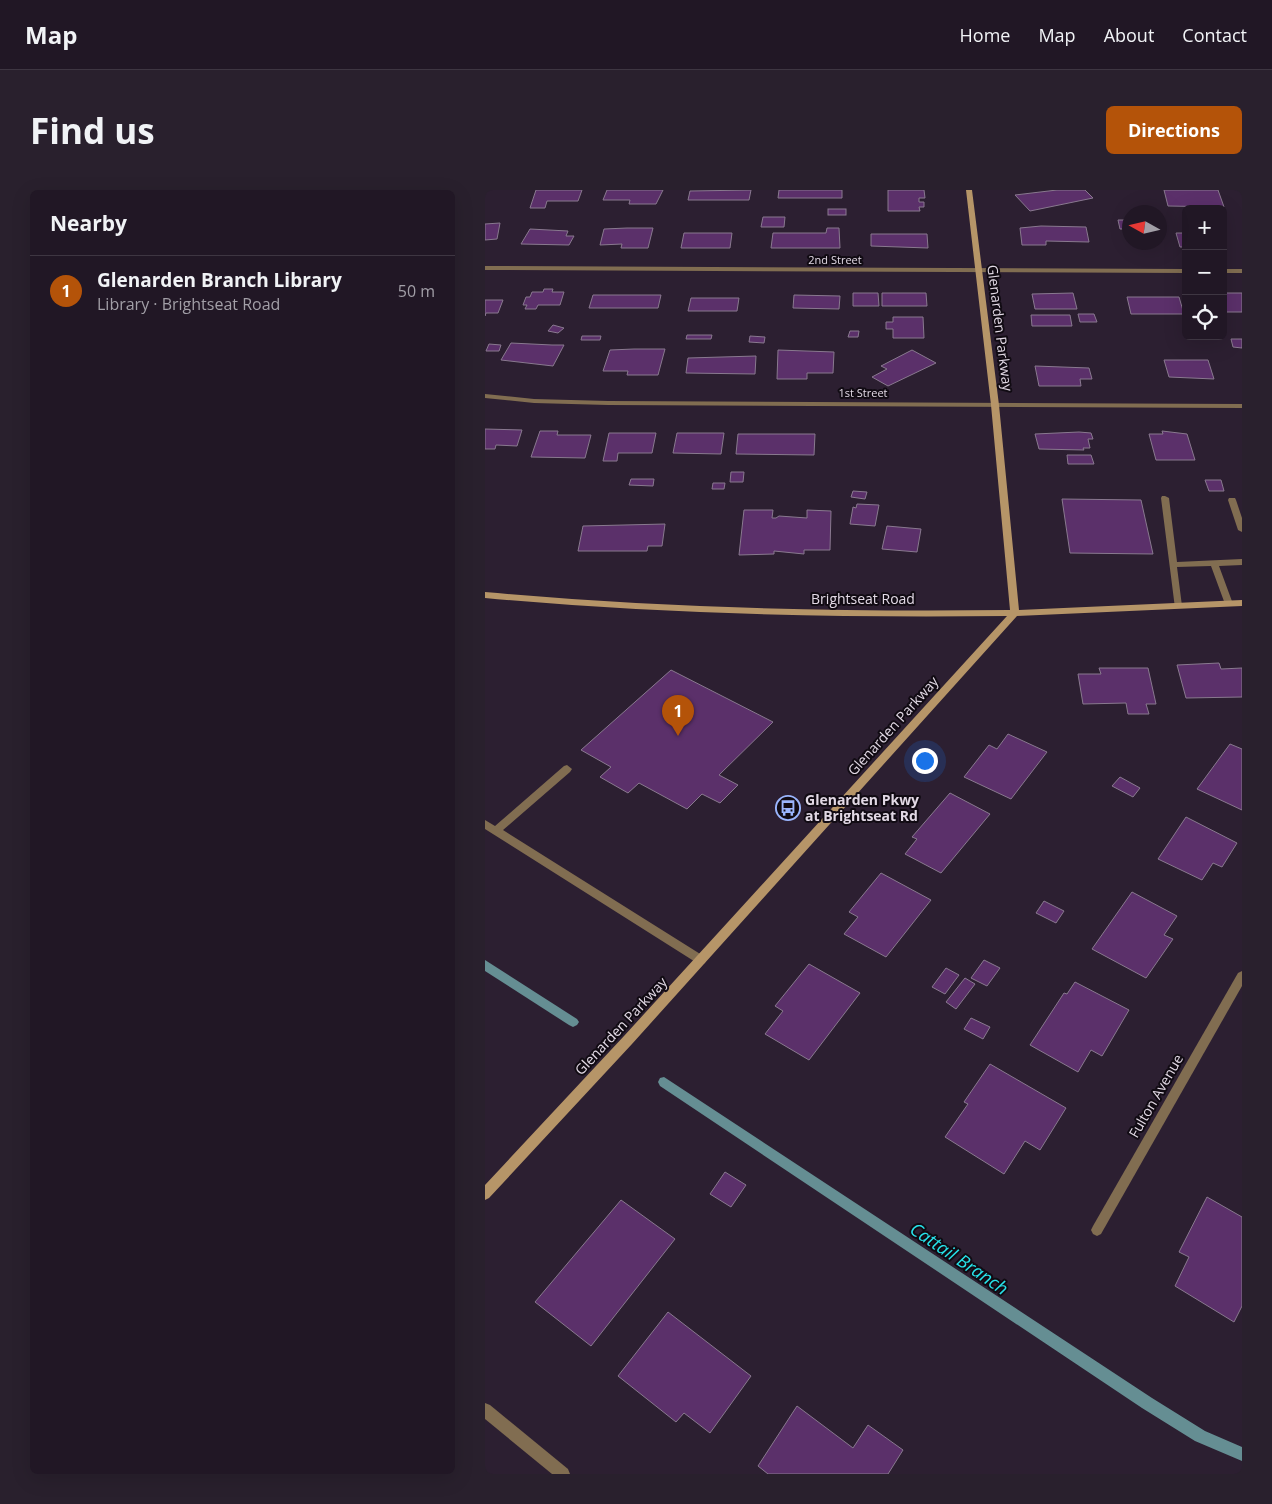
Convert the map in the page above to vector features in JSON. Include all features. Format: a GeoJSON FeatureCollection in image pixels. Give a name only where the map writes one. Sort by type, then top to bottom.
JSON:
{"type":"FeatureCollection","features":[{"type":"Feature","properties":{"kind":"street","name":"Glenarden Parkway"},"geometry":{"type":"LineString","coordinates":[[485,1194],[701,960],[1015,614],[995,405],[969,190]]}},
{"type":"Feature","properties":{"kind":"street","name":"2nd Street"},"geometry":{"type":"LineString","coordinates":[[485,268],[1182,271]]}},
{"type":"Feature","properties":{"kind":"street"},"geometry":{"type":"LineString","coordinates":[[1227,271],[1242,271]]}},
{"type":"Feature","properties":{"kind":"street","name":"1st Street"},"geometry":{"type":"LineString","coordinates":[[485,396],[564,402],[1242,406]]}},
{"type":"Feature","properties":{"kind":"street"},"geometry":{"type":"LineString","coordinates":[[1165,498],[1178,606]]}},
{"type":"Feature","properties":{"kind":"street"},"geometry":{"type":"LineString","coordinates":[[1232,500],[1242,530]]}},
{"type":"Feature","properties":{"kind":"street"},"geometry":{"type":"LineString","coordinates":[[1173,565],[1242,562]]}},
{"type":"Feature","properties":{"kind":"street"},"geometry":{"type":"LineString","coordinates":[[1214,563],[1229,604]]}},
{"type":"Feature","properties":{"kind":"street","name":"Brightseat Road"},"geometry":{"type":"LineString","coordinates":[[485,595],[549,602],[722,612],[1015,614],[1242,603]]}},
{"type":"Feature","properties":{"kind":"street"},"geometry":{"type":"LineString","coordinates":[[496,831],[567,769]]}},
{"type":"Feature","properties":{"kind":"street"},"geometry":{"type":"LineString","coordinates":[[485,824],[701,960]]}},
{"type":"Feature","properties":{"kind":"street","name":"Fulton Avenue"},"geometry":{"type":"LineString","coordinates":[[1097,1230],[1242,976]]}},
{"type":"Feature","properties":{"kind":"street"},"geometry":{"type":"LineString","coordinates":[[485,1410],[563,1474]]}},
{"type":"Feature","properties":{"kind":"building"},"geometry":{"type":"Polygon","coordinates":[[[536,190],[582,190],[578,201],[547,201],[545,208],[530,208],[536,190]]]}},
{"type":"Feature","properties":{"kind":"building"},"geometry":{"type":"Polygon","coordinates":[[[607,190],[663,190],[656,204],[629,204],[630,200],[603,200],[607,190]]]}},
{"type":"Feature","properties":{"kind":"building"},"geometry":{"type":"Polygon","coordinates":[[[751,190],[749,200],[688,200],[690,191],[751,190]]]}},
{"type":"Feature","properties":{"kind":"building"},"geometry":{"type":"Polygon","coordinates":[[[779,190],[842,190],[842,198],[778,198],[779,190]]]}},
{"type":"Feature","properties":{"kind":"building"},"geometry":{"type":"Polygon","coordinates":[[[888,190],[924,190],[925,198],[919,198],[919,202],[924,202],[924,207],[919,207],[920,211],[888,211],[888,190]]]}},
{"type":"Feature","properties":{"kind":"building"},"geometry":{"type":"Polygon","coordinates":[[[1057,190],[1085,190],[1093,198],[1030,211],[1015,195],[1057,190]]]}},
{"type":"Feature","properties":{"kind":"building"},"geometry":{"type":"Polygon","coordinates":[[[1164,190],[1218,190],[1223,205],[1182,205],[1168,206],[1164,190]]]}},
{"type":"Feature","properties":{"kind":"building"},"geometry":{"type":"Polygon","coordinates":[[[828,209],[846,209],[846,215],[828,215],[828,209]]]}},
{"type":"Feature","properties":{"kind":"building"},"geometry":{"type":"Polygon","coordinates":[[[763,217],[785,217],[784,227],[761,227],[763,217]]]}},
{"type":"Feature","properties":{"kind":"building"},"geometry":{"type":"Polygon","coordinates":[[[1118,220],[1122,220],[1122,229],[1120,229],[1118,220]]]}},
{"type":"Feature","properties":{"kind":"building"},"geometry":{"type":"Polygon","coordinates":[[[500,223],[497,239],[485,240],[485,224],[500,223]]]}},
{"type":"Feature","properties":{"kind":"building"},"geometry":{"type":"Polygon","coordinates":[[[1041,226],[1086,227],[1089,242],[1046,241],[1046,245],[1022,245],[1020,228],[1041,226]]]}},
{"type":"Feature","properties":{"kind":"building"},"geometry":{"type":"Polygon","coordinates":[[[653,228],[648,248],[621,248],[622,244],[600,245],[604,229],[653,228]]]}},
{"type":"Feature","properties":{"kind":"building"},"geometry":{"type":"Polygon","coordinates":[[[827,228],[839,228],[840,248],[771,248],[773,233],[826,233],[827,228]]]}},
{"type":"Feature","properties":{"kind":"building"},"geometry":{"type":"Polygon","coordinates":[[[530,229],[568,231],[566,236],[574,236],[569,245],[521,244],[530,229]]]}},
{"type":"Feature","properties":{"kind":"building"},"geometry":{"type":"Polygon","coordinates":[[[684,233],[732,233],[730,248],[681,248],[684,233]]]}},
{"type":"Feature","properties":{"kind":"building"},"geometry":{"type":"Polygon","coordinates":[[[1176,233],[1182,233],[1182,247],[1180,247],[1176,233]]]}},
{"type":"Feature","properties":{"kind":"building"},"geometry":{"type":"Polygon","coordinates":[[[871,234],[927,234],[928,248],[871,246],[871,234]]]}},
{"type":"Feature","properties":{"kind":"building"},"geometry":{"type":"Polygon","coordinates":[[[544,289],[553,289],[552,292],[564,292],[560,305],[538,305],[536,309],[525,309],[527,305],[523,305],[526,297],[530,297],[532,292],[543,292],[544,289]]]}},
{"type":"Feature","properties":{"kind":"building"},"geometry":{"type":"Polygon","coordinates":[[[853,293],[878,293],[879,306],[853,306],[853,293]]]}},
{"type":"Feature","properties":{"kind":"building"},"geometry":{"type":"Polygon","coordinates":[[[882,293],[926,293],[927,306],[882,306],[882,293]]]}},
{"type":"Feature","properties":{"kind":"building"},"geometry":{"type":"Polygon","coordinates":[[[1073,293],[1077,309],[1035,309],[1032,294],[1073,293]]]}},
{"type":"Feature","properties":{"kind":"building"},"geometry":{"type":"Polygon","coordinates":[[[1227,293],[1242,293],[1242,312],[1227,312],[1227,293]]]}},
{"type":"Feature","properties":{"kind":"building"},"geometry":{"type":"Polygon","coordinates":[[[593,295],[661,295],[658,308],[589,308],[593,295]]]}},
{"type":"Feature","properties":{"kind":"building"},"geometry":{"type":"Polygon","coordinates":[[[794,295],[840,296],[839,309],[793,308],[794,295]]]}},
{"type":"Feature","properties":{"kind":"building"},"geometry":{"type":"Polygon","coordinates":[[[1127,297],[1179,297],[1182,307],[1182,314],[1131,314],[1127,297]]]}},
{"type":"Feature","properties":{"kind":"building"},"geometry":{"type":"Polygon","coordinates":[[[691,298],[739,298],[737,311],[688,311],[691,298]]]}},
{"type":"Feature","properties":{"kind":"building"},"geometry":{"type":"Polygon","coordinates":[[[485,300],[503,300],[498,313],[486,313],[485,316],[485,300]]]}},
{"type":"Feature","properties":{"kind":"building"},"geometry":{"type":"Polygon","coordinates":[[[1078,314],[1094,314],[1097,322],[1080,322],[1078,314]]]}},
{"type":"Feature","properties":{"kind":"building"},"geometry":{"type":"Polygon","coordinates":[[[1031,315],[1070,315],[1072,326],[1032,326],[1031,315]]]}},
{"type":"Feature","properties":{"kind":"building"},"geometry":{"type":"Polygon","coordinates":[[[893,317],[923,317],[924,338],[893,338],[893,329],[886,329],[886,322],[893,322],[893,317]]]}},
{"type":"Feature","properties":{"kind":"building"},"geometry":{"type":"Polygon","coordinates":[[[553,325],[564,328],[558,333],[548,331],[553,325]]]}},
{"type":"Feature","properties":{"kind":"building"},"geometry":{"type":"Polygon","coordinates":[[[850,331],[859,331],[858,337],[848,337],[850,331]]]}},
{"type":"Feature","properties":{"kind":"building"},"geometry":{"type":"Polygon","coordinates":[[[687,335],[712,335],[711,339],[686,339],[687,335]]]}},
{"type":"Feature","properties":{"kind":"building"},"geometry":{"type":"Polygon","coordinates":[[[582,336],[601,336],[600,340],[581,340],[582,336]]]}},
{"type":"Feature","properties":{"kind":"building"},"geometry":{"type":"Polygon","coordinates":[[[750,336],[765,337],[764,343],[749,342],[750,336]]]}},
{"type":"Feature","properties":{"kind":"building"},"geometry":{"type":"Polygon","coordinates":[[[1231,339],[1242,339],[1242,348],[1233,347],[1231,339]]]}},
{"type":"Feature","properties":{"kind":"building"},"geometry":{"type":"Polygon","coordinates":[[[511,343],[564,345],[553,366],[501,360],[511,343]]]}},
{"type":"Feature","properties":{"kind":"building"},"geometry":{"type":"Polygon","coordinates":[[[489,344],[501,345],[499,351],[486,351],[489,344]]]}},
{"type":"Feature","properties":{"kind":"building"},"geometry":{"type":"Polygon","coordinates":[[[665,349],[658,375],[627,375],[628,371],[603,371],[610,350],[665,349]]]}},
{"type":"Feature","properties":{"kind":"building"},"geometry":{"type":"Polygon","coordinates":[[[778,350],[834,352],[833,373],[807,373],[807,379],[777,379],[778,350]]]}},
{"type":"Feature","properties":{"kind":"building"},"geometry":{"type":"Polygon","coordinates":[[[912,350],[936,363],[888,386],[872,377],[887,369],[881,366],[912,350]]]}},
{"type":"Feature","properties":{"kind":"building"},"geometry":{"type":"Polygon","coordinates":[[[756,356],[755,374],[686,373],[688,358],[756,356]]]}},
{"type":"Feature","properties":{"kind":"building"},"geometry":{"type":"Polygon","coordinates":[[[1164,360],[1208,360],[1214,379],[1169,377],[1164,360]]]}},
{"type":"Feature","properties":{"kind":"building"},"geometry":{"type":"Polygon","coordinates":[[[1035,366],[1089,368],[1092,379],[1080,379],[1081,386],[1039,386],[1035,366]]]}},
{"type":"Feature","properties":{"kind":"building"},"geometry":{"type":"Polygon","coordinates":[[[485,429],[522,430],[517,446],[496,445],[495,449],[485,449],[485,429]]]}},
{"type":"Feature","properties":{"kind":"building"},"geometry":{"type":"Polygon","coordinates":[[[540,431],[558,431],[557,435],[591,435],[585,458],[531,457],[540,431]]]}},
{"type":"Feature","properties":{"kind":"building"},"geometry":{"type":"Polygon","coordinates":[[[1162,431],[1187,434],[1195,460],[1156,460],[1149,434],[1163,434],[1162,431]]]}},
{"type":"Feature","properties":{"kind":"building"},"geometry":{"type":"Polygon","coordinates":[[[609,433],[656,433],[652,453],[618,453],[617,461],[603,461],[609,433]]]}},
{"type":"Feature","properties":{"kind":"building"},"geometry":{"type":"Polygon","coordinates":[[[677,433],[724,433],[721,454],[673,453],[677,433]]]}},
{"type":"Feature","properties":{"kind":"building"},"geometry":{"type":"Polygon","coordinates":[[[1091,433],[1093,439],[1088,439],[1090,448],[1083,448],[1084,450],[1039,449],[1035,434],[1091,433]]]}},
{"type":"Feature","properties":{"kind":"building"},"geometry":{"type":"Polygon","coordinates":[[[738,434],[815,434],[814,455],[736,454],[738,434]]]}},
{"type":"Feature","properties":{"kind":"building"},"geometry":{"type":"Polygon","coordinates":[[[1067,455],[1091,455],[1094,464],[1068,464],[1067,455]]]}},
{"type":"Feature","properties":{"kind":"building"},"geometry":{"type":"Polygon","coordinates":[[[731,472],[744,472],[743,482],[730,482],[731,472]]]}},
{"type":"Feature","properties":{"kind":"building"},"geometry":{"type":"Polygon","coordinates":[[[631,479],[654,479],[653,486],[629,485],[631,479]]]}},
{"type":"Feature","properties":{"kind":"building"},"geometry":{"type":"Polygon","coordinates":[[[1205,480],[1221,480],[1224,491],[1209,491],[1205,480]]]}},
{"type":"Feature","properties":{"kind":"building"},"geometry":{"type":"Polygon","coordinates":[[[713,483],[725,483],[724,489],[712,489],[713,483]]]}},
{"type":"Feature","properties":{"kind":"building"},"geometry":{"type":"Polygon","coordinates":[[[853,491],[867,492],[865,499],[851,497],[853,491]]]}},
{"type":"Feature","properties":{"kind":"building"},"geometry":{"type":"Polygon","coordinates":[[[1062,499],[1141,500],[1153,554],[1070,553],[1062,499]]]}},
{"type":"Feature","properties":{"kind":"building"},"geometry":{"type":"Polygon","coordinates":[[[857,504],[879,505],[875,526],[850,524],[853,507],[856,508],[857,504]]]}},
{"type":"Feature","properties":{"kind":"building"},"geometry":{"type":"Polygon","coordinates":[[[744,510],[773,510],[772,518],[779,516],[807,518],[807,510],[831,511],[830,550],[804,550],[804,554],[774,551],[774,554],[739,555],[744,510]]]}},
{"type":"Feature","properties":{"kind":"building"},"geometry":{"type":"Polygon","coordinates":[[[665,524],[662,546],[648,546],[647,551],[578,551],[583,526],[665,524]]]}},
{"type":"Feature","properties":{"kind":"building"},"geometry":{"type":"Polygon","coordinates":[[[887,526],[921,529],[917,552],[882,549],[887,526]]]}},
{"type":"Feature","properties":{"kind":"building"},"geometry":{"type":"Polygon","coordinates":[[[1219,663],[1221,669],[1242,668],[1242,697],[1186,698],[1177,665],[1219,663]]]}},
{"type":"Feature","properties":{"kind":"building"},"geometry":{"type":"Polygon","coordinates":[[[1099,668],[1148,668],[1156,704],[1146,704],[1149,714],[1128,714],[1126,703],[1083,704],[1078,674],[1101,674],[1099,668]]]}},
{"type":"Feature","properties":{"kind":"building"},"geometry":{"type":"Polygon","coordinates":[[[671,670],[773,722],[719,775],[738,785],[720,803],[702,794],[687,809],[639,783],[628,793],[600,777],[611,767],[581,750],[671,670]]]}},
{"type":"Feature","properties":{"kind":"building"},"geometry":{"type":"Polygon","coordinates":[[[1008,734],[1047,752],[1011,799],[964,777],[989,745],[997,749],[1008,734]]]}},
{"type":"Feature","properties":{"kind":"building"},"geometry":{"type":"Polygon","coordinates":[[[1230,744],[1242,749],[1242,810],[1197,789],[1230,744]]]}},
{"type":"Feature","properties":{"kind":"building"},"geometry":{"type":"Polygon","coordinates":[[[1120,777],[1140,788],[1133,797],[1112,786],[1120,777]]]}},
{"type":"Feature","properties":{"kind":"building"},"geometry":{"type":"Polygon","coordinates":[[[950,793],[990,814],[941,873],[905,854],[917,839],[912,837],[950,793]]]}},
{"type":"Feature","properties":{"kind":"building"},"geometry":{"type":"Polygon","coordinates":[[[1186,817],[1237,843],[1222,867],[1213,863],[1202,880],[1158,859],[1186,817]]]}},
{"type":"Feature","properties":{"kind":"building"},"geometry":{"type":"Polygon","coordinates":[[[881,873],[931,900],[886,957],[844,934],[858,917],[849,912],[881,873]]]}},
{"type":"Feature","properties":{"kind":"building"},"geometry":{"type":"Polygon","coordinates":[[[1132,892],[1177,916],[1164,935],[1173,939],[1146,978],[1092,949],[1132,892]]]}},
{"type":"Feature","properties":{"kind":"building"},"geometry":{"type":"Polygon","coordinates":[[[1044,901],[1064,911],[1056,923],[1036,913],[1044,901]]]}},
{"type":"Feature","properties":{"kind":"building"},"geometry":{"type":"Polygon","coordinates":[[[984,960],[1000,968],[987,986],[971,978],[984,960]]]}},
{"type":"Feature","properties":{"kind":"building"},"geometry":{"type":"Polygon","coordinates":[[[809,964],[860,993],[809,1060],[765,1034],[783,1011],[775,1006],[809,964]]]}},
{"type":"Feature","properties":{"kind":"building"},"geometry":{"type":"Polygon","coordinates":[[[946,968],[959,975],[945,994],[932,987],[946,968]]]}},
{"type":"Feature","properties":{"kind":"building"},"geometry":{"type":"Polygon","coordinates":[[[965,978],[975,984],[956,1009],[946,1002],[965,978]]]}},
{"type":"Feature","properties":{"kind":"building"},"geometry":{"type":"Polygon","coordinates":[[[1075,982],[1129,1010],[1102,1056],[1091,1050],[1078,1072],[1030,1045],[1064,993],[1067,994],[1075,982]]]}},
{"type":"Feature","properties":{"kind":"building"},"geometry":{"type":"Polygon","coordinates":[[[971,1018],[990,1027],[983,1039],[964,1029],[971,1018]]]}},
{"type":"Feature","properties":{"kind":"building"},"geometry":{"type":"Polygon","coordinates":[[[990,1064],[1066,1108],[1040,1150],[1025,1141],[1004,1174],[945,1137],[968,1104],[964,1102],[990,1064]]]}},
{"type":"Feature","properties":{"kind":"building"},"geometry":{"type":"Polygon","coordinates":[[[725,1172],[746,1185],[731,1207],[710,1194],[725,1172]]]}},
{"type":"Feature","properties":{"kind":"building"},"geometry":{"type":"Polygon","coordinates":[[[1207,1197],[1242,1217],[1242,1306],[1234,1322],[1175,1286],[1189,1257],[1179,1252],[1207,1197]]]}},
{"type":"Feature","properties":{"kind":"building"},"geometry":{"type":"Polygon","coordinates":[[[621,1200],[675,1239],[591,1346],[535,1302],[621,1200]]]}},
{"type":"Feature","properties":{"kind":"building"},"geometry":{"type":"Polygon","coordinates":[[[668,1312],[751,1376],[710,1433],[684,1413],[676,1422],[618,1376],[668,1312]]]}},
{"type":"Feature","properties":{"kind":"building"},"geometry":{"type":"Polygon","coordinates":[[[797,1406],[853,1448],[868,1425],[903,1450],[888,1474],[768,1474],[758,1466],[797,1406]]]}},
{"type":"Feature","properties":{"kind":"waterway","name":"Cattail Branch"},"geometry":{"type":"LineString","coordinates":[[485,965],[573,1022]]}},
{"type":"Feature","properties":{"kind":"waterway","name":"Cattail Branch"},"geometry":{"type":"LineString","coordinates":[[664,1082],[1147,1403],[1200,1436],[1242,1454]]}},
{"type":"Feature","properties":{"kind":"place","name":"Glenarden Branch Library"},"geometry":{"type":"Point","coordinates":[678,736]}},
{"type":"Feature","properties":{"kind":"place","name":"Glenarden Pkwy at Brightseat Rd"},"geometry":{"type":"Point","coordinates":[788,808]}}]}
